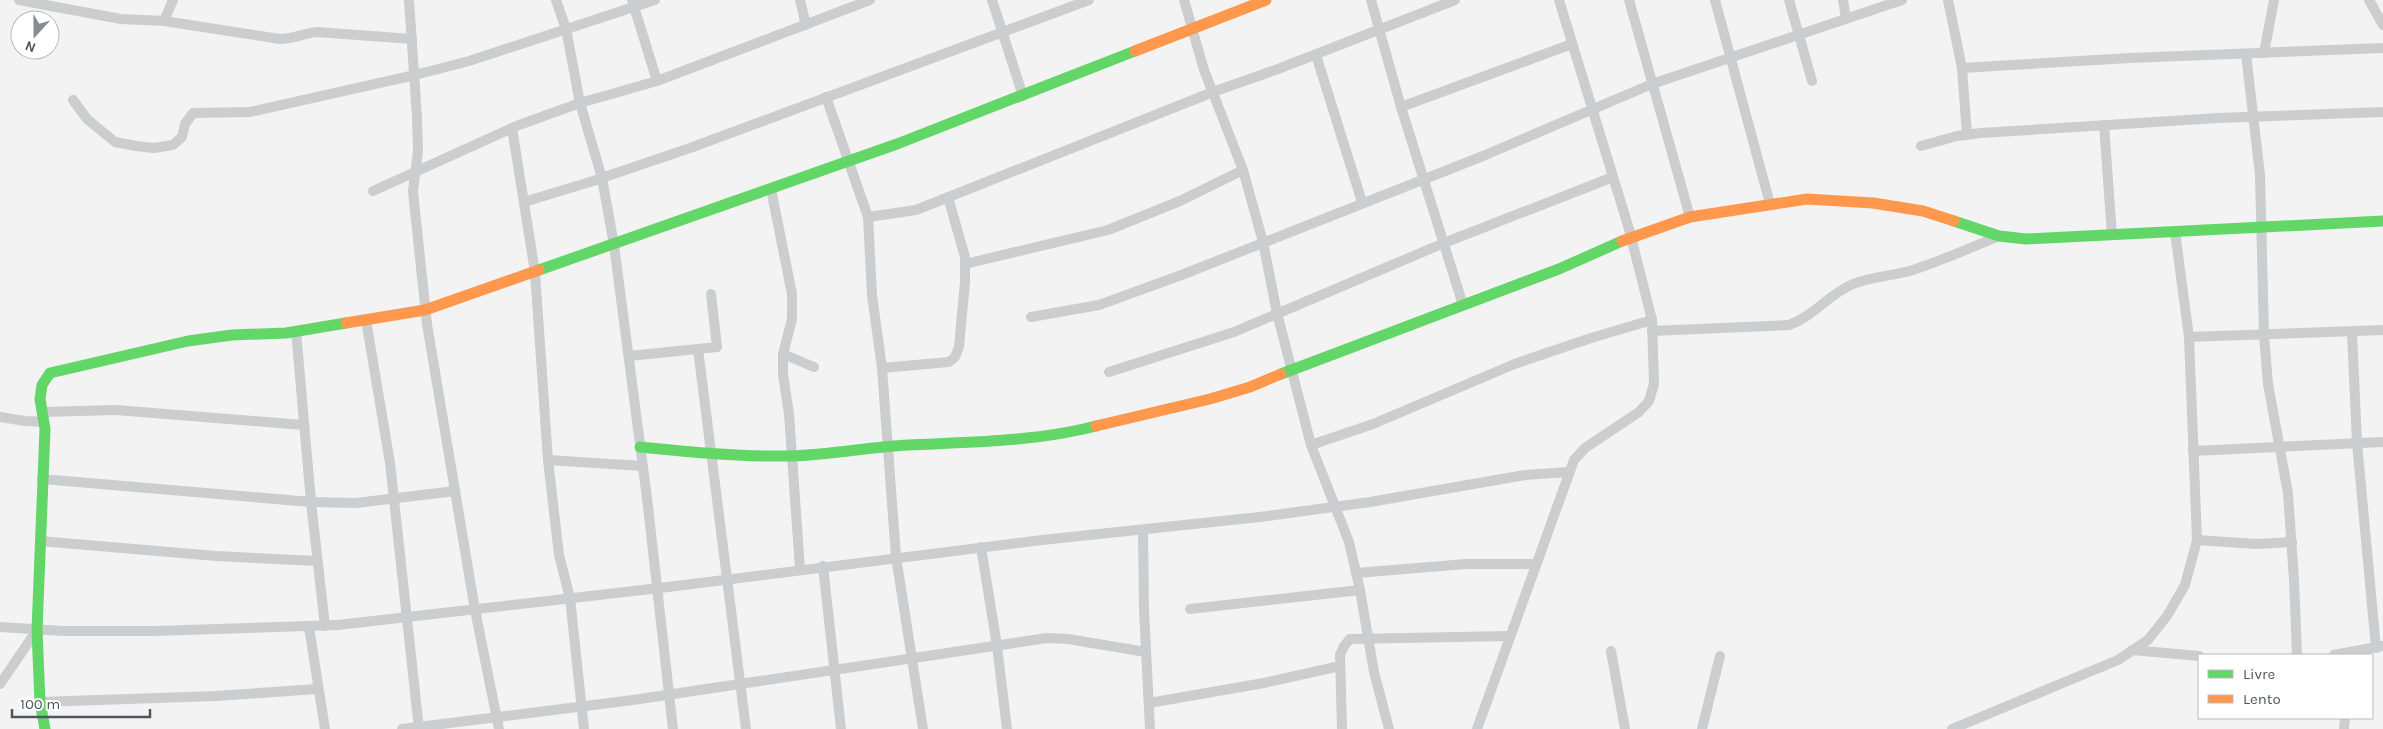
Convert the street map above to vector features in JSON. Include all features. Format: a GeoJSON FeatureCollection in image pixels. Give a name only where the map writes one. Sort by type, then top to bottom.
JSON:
{"type":"FeatureCollection","features":[{"type":"Feature","properties":{"kind":"street"},"geometry":{"type":"LineString","coordinates":[[19,0],[121,19],[164,21],[280,39],[295,38],[317,32],[412,39]]}},
{"type":"Feature","properties":{"kind":"street"},"geometry":{"type":"LineString","coordinates":[[164,21],[173,0]]}},
{"type":"Feature","properties":{"kind":"street"},"geometry":{"type":"LineString","coordinates":[[409,0],[415,75],[418,151],[415,173],[414,211],[425,310],[475,610],[499,729]]}},
{"type":"Feature","properties":{"kind":"street"},"geometry":{"type":"LineString","coordinates":[[556,0],[566,29],[580,103],[602,178],[614,245],[643,466],[672,729]]}},
{"type":"Feature","properties":{"kind":"street"},"geometry":{"type":"LineString","coordinates":[[73,100],[87,119],[115,142],[154,148],[173,145],[182,137],[185,124],[193,112],[250,112],[469,62],[566,29],[633,3],[655,0]]}},
{"type":"Feature","properties":{"kind":"street"},"geometry":{"type":"LineString","coordinates":[[800,0],[806,25]]}},
{"type":"Feature","properties":{"kind":"street"},"geometry":{"type":"LineString","coordinates":[[373,191],[512,128],[580,103],[657,81],[870,0]]}},
{"type":"Feature","properties":{"kind":"street"},"geometry":{"type":"LineString","coordinates":[[992,0],[1004,32],[1022,96]]}},
{"type":"Feature","properties":{"kind":"street"},"geometry":{"type":"LineString","coordinates":[[524,202],[602,178],[1089,0]]}},
{"type":"Feature","properties":{"kind":"street"},"geometry":{"type":"LineString","coordinates":[[1184,0],[1213,92],[1243,170],[1263,242],[1277,313],[1293,368],[1311,445],[1349,542],[1360,590],[1374,672],[1389,729]]}},
{"type":"Feature","properties":{"kind":"street"},"geometry":{"type":"LineString","coordinates":[[44,729],[40,702],[37,630],[43,417],[40,387],[44,378],[50,373],[188,341],[232,335],[296,331],[425,310],[849,161],[1022,96],[1266,0]]}},
{"type":"Feature","properties":{"kind":"street"},"geometry":{"type":"LineString","coordinates":[[1371,0],[1401,107],[1463,305]]}},
{"type":"Feature","properties":{"kind":"street"},"geometry":{"type":"LineString","coordinates":[[868,217],[916,210],[1213,92],[1455,0]]}},
{"type":"Feature","properties":{"kind":"street"},"geometry":{"type":"LineString","coordinates":[[1477,729],[1568,472],[1574,460],[1585,448],[1639,412],[1649,401],[1654,384],[1652,326],[1631,237],[1559,0]]}},
{"type":"Feature","properties":{"kind":"street"},"geometry":{"type":"LineString","coordinates":[[1629,0],[1690,217]]}},
{"type":"Feature","properties":{"kind":"street"},"geometry":{"type":"LineString","coordinates":[[1715,0],[1770,204]]}},
{"type":"Feature","properties":{"kind":"street"},"geometry":{"type":"LineString","coordinates":[[1789,0],[1812,82]]}},
{"type":"Feature","properties":{"kind":"street"},"geometry":{"type":"LineString","coordinates":[[1843,0],[1846,18]]}},
{"type":"Feature","properties":{"kind":"street"},"geometry":{"type":"LineString","coordinates":[[1030,317],[1099,305],[1329,218],[1362,202],[1424,179],[1652,84],[1902,0]]}},
{"type":"Feature","properties":{"kind":"street"},"geometry":{"type":"LineString","coordinates":[[1948,0],[1962,68],[1967,135]]}},
{"type":"Feature","properties":{"kind":"street"},"geometry":{"type":"LineString","coordinates":[[2264,53],[2274,0]]}},
{"type":"Feature","properties":{"kind":"street"},"geometry":{"type":"LineString","coordinates":[[2369,0],[2382,20]]}},
{"type":"Feature","properties":{"kind":"street"},"geometry":{"type":"LineString","coordinates":[[633,3],[657,81]]}},
{"type":"Feature","properties":{"kind":"street"},"geometry":{"type":"LineString","coordinates":[[1401,107],[1572,44]]}},
{"type":"Feature","properties":{"kind":"street"},"geometry":{"type":"LineString","coordinates":[[1962,68],[2130,58],[2383,48]]}},
{"type":"Feature","properties":{"kind":"street"},"geometry":{"type":"LineString","coordinates":[[1316,54],[1362,202]]}},
{"type":"Feature","properties":{"kind":"street"},"geometry":{"type":"LineString","coordinates":[[2246,54],[2260,175],[2264,335],[2268,384],[2288,493],[2297,654]]}},
{"type":"Feature","properties":{"kind":"street"},"geometry":{"type":"LineString","coordinates":[[826,97],[868,217],[872,295],[882,368],[896,558],[923,729]]}},
{"type":"Feature","properties":{"kind":"street"},"geometry":{"type":"LineString","coordinates":[[1921,146],[1967,135],[2253,117],[2383,112]]}},
{"type":"Feature","properties":{"kind":"street"},"geometry":{"type":"LineString","coordinates":[[2104,126],[2112,235]]}},
{"type":"Feature","properties":{"kind":"street"},"geometry":{"type":"LineString","coordinates":[[512,128],[535,272],[548,460],[559,555],[570,598],[584,729]]}},
{"type":"Feature","properties":{"kind":"street"},"geometry":{"type":"LineString","coordinates":[[965,264],[1108,230],[1180,201],[1243,170]]}},
{"type":"Feature","properties":{"kind":"street"},"geometry":{"type":"LineString","coordinates":[[1109,372],[1234,332],[1444,243],[1613,177]]}},
{"type":"Feature","properties":{"kind":"street"},"geometry":{"type":"LineString","coordinates":[[771,189],[792,294],[792,319],[783,354],[783,374],[792,456],[800,569]]}},
{"type":"Feature","properties":{"kind":"street"},"geometry":{"type":"LineString","coordinates":[[882,368],[949,362],[955,357],[958,347],[965,282],[965,264],[961,240],[948,197]]}},
{"type":"Feature","properties":{"kind":"street"},"geometry":{"type":"LineString","coordinates":[[640,447],[711,454],[792,456],[888,446],[1002,440],[1076,431],[1123,418],[1156,413],[1250,387],[1293,368],[1559,269],[1631,237],[1690,217],[1807,198],[1873,203],[1923,211],[1999,236],[2026,239],[2383,221]]}},
{"type":"Feature","properties":{"kind":"street"},"geometry":{"type":"LineString","coordinates":[[1952,729],[2118,660],[2148,640],[2167,616],[2185,585],[2197,540],[2189,337],[2174,232]]}},
{"type":"Feature","properties":{"kind":"street"},"geometry":{"type":"LineString","coordinates":[[1311,445],[1373,424],[1517,363],[1591,338],[1652,326],[1789,325],[1821,308],[1835,294],[1853,284],[1911,270],[1999,236]]}},
{"type":"Feature","properties":{"kind":"street"},"geometry":{"type":"LineString","coordinates":[[629,356],[717,347],[711,294]]}},
{"type":"Feature","properties":{"kind":"street"},"geometry":{"type":"LineString","coordinates":[[366,320],[394,499],[419,728]]}},
{"type":"Feature","properties":{"kind":"street"},"geometry":{"type":"LineString","coordinates":[[2189,337],[2383,330]]}},
{"type":"Feature","properties":{"kind":"street"},"geometry":{"type":"LineString","coordinates":[[296,331],[311,502],[325,626]]}},
{"type":"Feature","properties":{"kind":"street"},"geometry":{"type":"LineString","coordinates":[[2340,654],[2380,647],[2357,443],[2352,332]]}},
{"type":"Feature","properties":{"kind":"street"},"geometry":{"type":"LineString","coordinates":[[698,349],[746,729]]}},
{"type":"Feature","properties":{"kind":"street"},"geometry":{"type":"LineString","coordinates":[[783,354],[814,367]]}},
{"type":"Feature","properties":{"kind":"street"},"geometry":{"type":"LineString","coordinates":[[0,417],[24,421],[43,417],[116,410],[304,425]]}},
{"type":"Feature","properties":{"kind":"street"},"geometry":{"type":"LineString","coordinates":[[2194,451],[2383,442]]}},
{"type":"Feature","properties":{"kind":"street"},"geometry":{"type":"LineString","coordinates":[[548,460],[643,466]]}},
{"type":"Feature","properties":{"kind":"street"},"geometry":{"type":"LineString","coordinates":[[0,628],[154,631],[308,627],[408,618],[981,547],[1334,507],[1525,475],[1568,472]]}},
{"type":"Feature","properties":{"kind":"street"},"geometry":{"type":"LineString","coordinates":[[42,479],[311,502],[356,503],[455,491]]}},
{"type":"Feature","properties":{"kind":"street"},"geometry":{"type":"LineString","coordinates":[[1143,530],[1150,729]]}},
{"type":"Feature","properties":{"kind":"street"},"geometry":{"type":"LineString","coordinates":[[40,540],[216,556],[317,561]]}},
{"type":"Feature","properties":{"kind":"street"},"geometry":{"type":"LineString","coordinates":[[2197,540],[2256,544],[2292,542]]}},
{"type":"Feature","properties":{"kind":"street"},"geometry":{"type":"LineString","coordinates":[[981,547],[997,646],[1007,729]]}},
{"type":"Feature","properties":{"kind":"street"},"geometry":{"type":"LineString","coordinates":[[1356,574],[1466,564],[1536,564]]}},
{"type":"Feature","properties":{"kind":"street"},"geometry":{"type":"LineString","coordinates":[[823,566],[841,729]]}},
{"type":"Feature","properties":{"kind":"street"},"geometry":{"type":"LineString","coordinates":[[1190,609],[1360,590]]}},
{"type":"Feature","properties":{"kind":"street"},"geometry":{"type":"LineString","coordinates":[[308,627],[325,729]]}},
{"type":"Feature","properties":{"kind":"street"},"geometry":{"type":"LineString","coordinates":[[0,684],[37,630]]}},
{"type":"Feature","properties":{"kind":"street"},"geometry":{"type":"LineString","coordinates":[[1342,729],[1340,666],[1344,646],[1350,639],[1510,636]]}},
{"type":"Feature","properties":{"kind":"street"},"geometry":{"type":"LineString","coordinates":[[402,729],[669,695],[1046,638],[1068,639],[1146,652]]}},
{"type":"Feature","properties":{"kind":"street"},"geometry":{"type":"LineString","coordinates":[[2132,650],[2198,656]]}},
{"type":"Feature","properties":{"kind":"street"},"geometry":{"type":"LineString","coordinates":[[1611,651],[1624,729]]}},
{"type":"Feature","properties":{"kind":"street"},"geometry":{"type":"LineString","coordinates":[[1702,729],[1720,656]]}},
{"type":"Feature","properties":{"kind":"street"},"geometry":{"type":"LineString","coordinates":[[1149,704],[1264,683],[1340,666]]}},
{"type":"Feature","properties":{"kind":"street"},"geometry":{"type":"LineString","coordinates":[[40,702],[206,696],[317,689]]}},
{"type":"Feature","properties":{"kind":"traffic: fast"},"geometry":{"type":"LineString","coordinates":[[539,270],[897,144],[1135,51]]}},
{"type":"Feature","properties":{"kind":"traffic: fast"},"geometry":{"type":"LineString","coordinates":[[1954,221],[1999,236],[2026,239],[2383,221]]}},
{"type":"Feature","properties":{"kind":"traffic: fast"},"geometry":{"type":"LineString","coordinates":[[1281,374],[1559,269],[1622,241]]}},
{"type":"Feature","properties":{"kind":"traffic: fast"},"geometry":{"type":"LineString","coordinates":[[45,729],[40,702],[37,630],[45,429],[40,399],[42,385],[50,373],[188,341],[232,335],[286,333],[346,323]]}},
{"type":"Feature","properties":{"kind":"traffic: fast"},"geometry":{"type":"LineString","coordinates":[[640,447],[734,455],[791,456],[893,446],[1026,438],[1096,426]]}},
{"type":"Feature","properties":{"kind":"traffic: slow"},"geometry":{"type":"LineString","coordinates":[[1135,51],[1266,0]]}},
{"type":"Feature","properties":{"kind":"traffic: slow"},"geometry":{"type":"LineString","coordinates":[[1622,241],[1690,217],[1807,199],[1873,203],[1923,211],[1954,221]]}},
{"type":"Feature","properties":{"kind":"traffic: slow"},"geometry":{"type":"LineString","coordinates":[[346,323],[425,310],[539,270]]}},
{"type":"Feature","properties":{"kind":"traffic: slow"},"geometry":{"type":"LineString","coordinates":[[1096,426],[1210,399],[1250,387],[1281,374]]}}]}
